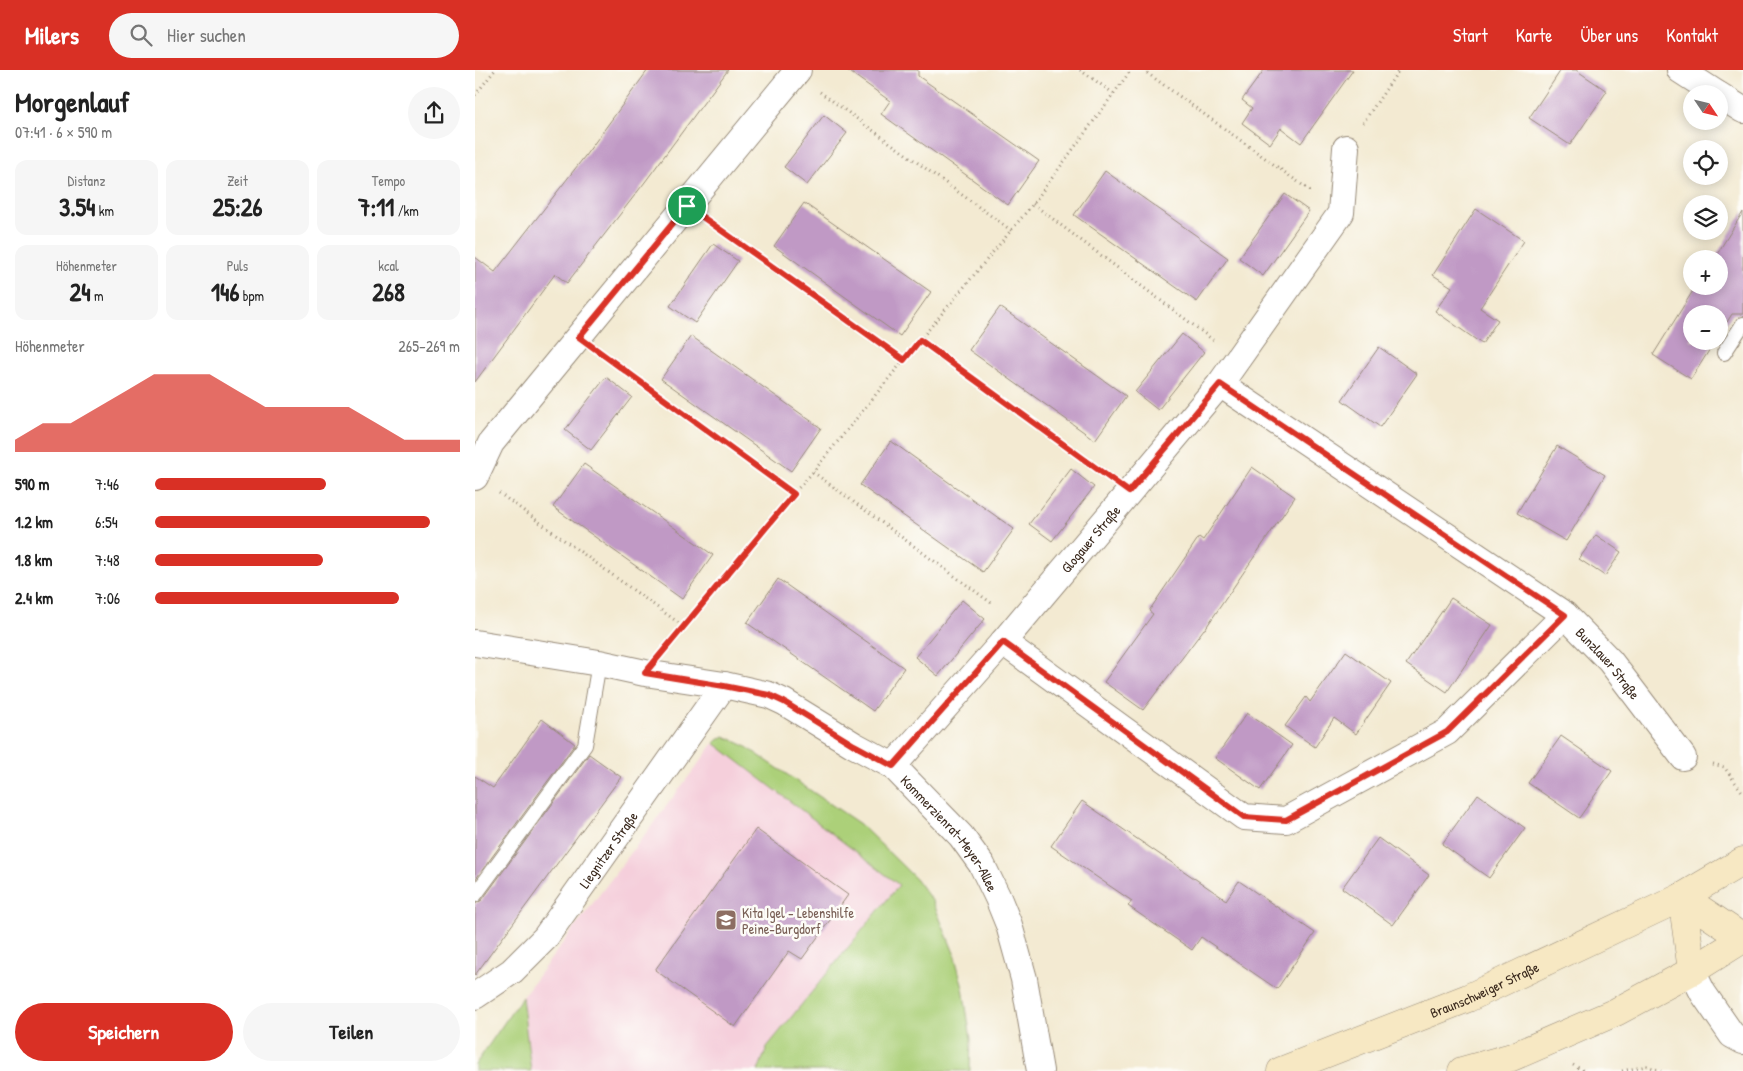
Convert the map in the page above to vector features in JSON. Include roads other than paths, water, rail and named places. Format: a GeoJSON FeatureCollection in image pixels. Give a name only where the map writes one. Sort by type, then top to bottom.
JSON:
{"type":"FeatureCollection","features":[{"type":"Feature","properties":{"kind":"street"},"geometry":{"type":"LineString","coordinates":[[1680,70],[1704,85]]}},
{"type":"Feature","properties":{"kind":"street"},"geometry":{"type":"LineString","coordinates":[[475,476],[491,443],[797,72]]}},
{"type":"Feature","properties":{"kind":"street"},"geometry":{"type":"LineString","coordinates":[[1728,100],[1743,110]]}},
{"type":"Feature","properties":{"kind":"street","name":"Glogauer Straße"},"geometry":{"type":"LineString","coordinates":[[893,766],[1011,633],[1220,384],[1341,213],[1346,148]]}},
{"type":"Feature","properties":{"kind":"street","name":"Bunzlauer Straße"},"geometry":{"type":"LineString","coordinates":[[1220,384],[1565,615],[1610,661],[1683,758]]}},
{"type":"Feature","properties":{"kind":"street"},"geometry":{"type":"LineString","coordinates":[[1011,633],[1244,817],[1286,820],[1447,732],[1565,615]]}},
{"type":"Feature","properties":{"kind":"street","name":"Kommerzienrat-Meyer-Allee"},"geometry":{"type":"LineString","coordinates":[[475,643],[754,691],[784,702],[854,745],[893,766],[961,836],[981,865],[998,898],[1009,925],[1024,979],[1040,1071]]}},
{"type":"Feature","properties":{"kind":"street","name":"Liegnitzer Straße"},"geometry":{"type":"LineString","coordinates":[[475,996],[512,971],[545,938],[724,686]]}},
{"type":"Feature","properties":{"kind":"street","name":"Braunschweiger Straße"},"geometry":{"type":"LineString","coordinates":[[1281,1071],[1468,998],[1682,897],[1743,861]]}},
{"type":"Feature","properties":{"kind":"street"},"geometry":{"type":"LineString","coordinates":[[1462,1071],[1512,1057],[1616,1012],[1692,971],[1743,938],[1682,897]]}},
{"type":"Feature","properties":{"kind":"street"},"geometry":{"type":"LineString","coordinates":[[1682,897],[1692,971],[1703,993],[1732,1035],[1743,1041]]}},
{"type":"Feature","properties":{"kind":"lane"},"geometry":{"type":"LineString","coordinates":[[1724,353],[1743,324]]}},
{"type":"Feature","properties":{"kind":"lane"},"geometry":{"type":"LineString","coordinates":[[475,895],[585,745],[599,663]]}},
{"type":"Feature","properties":{"kind":"place","name":"Kita Igel - Lebenshilfe Peine-Burgdorf"},"geometry":{"type":"Point","coordinates":[726,920]}}]}
